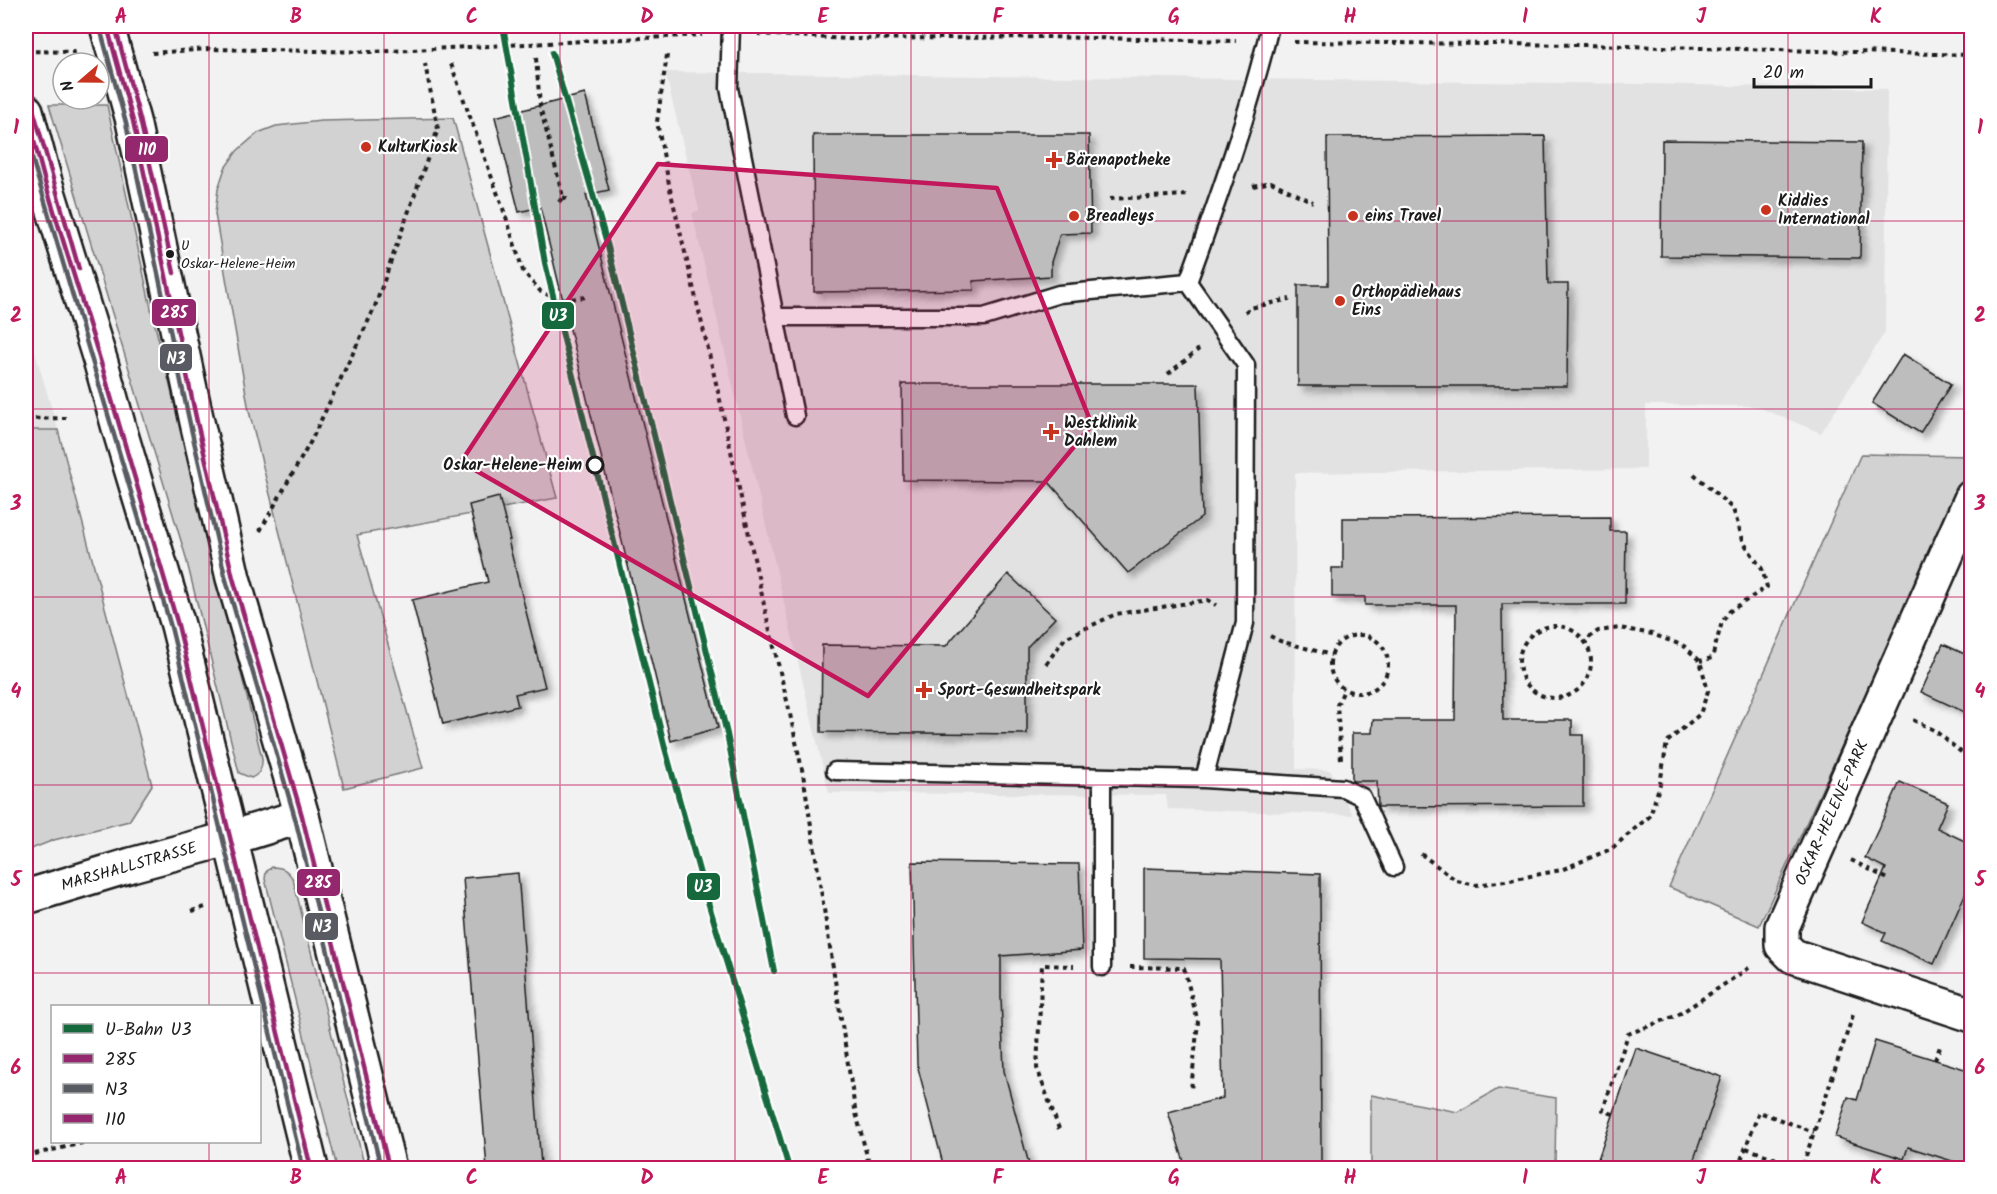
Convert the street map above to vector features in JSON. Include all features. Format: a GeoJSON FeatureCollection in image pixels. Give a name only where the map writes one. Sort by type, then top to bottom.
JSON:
{"type":"FeatureCollection","features":[{"type":"Feature","properties":{"kind":"main road"},"geometry":{"type":"LineString","coordinates":[[107,26],[134,121],[196,422],[233,578],[302,816],[389,1168]]}},
{"type":"Feature","properties":{"kind":"main road"},"geometry":{"type":"LineString","coordinates":[[26,111],[45,182],[178,625],[311,1168]]}},
{"type":"Feature","properties":{"kind":"main road","name":"OSKAR-HELENE-PARK"},"geometry":{"type":"LineString","coordinates":[[1782,945],[1782,927],[1971,497]]}},
{"type":"Feature","properties":{"kind":"main road","name":"MARSHALLSTRASSE"},"geometry":{"type":"LineString","coordinates":[[26,897],[302,816]]}},
{"type":"Feature","properties":{"kind":"main road"},"geometry":{"type":"LineString","coordinates":[[1782,945],[1793,957],[1971,1015]]}},
{"type":"Feature","properties":{"kind":"lane"},"geometry":{"type":"LineString","coordinates":[[731,26],[729,88],[795,416]]}},
{"type":"Feature","properties":{"kind":"lane"},"geometry":{"type":"LineString","coordinates":[[1188,282],[1221,193],[1268,33]]}},
{"type":"Feature","properties":{"kind":"lane"},"geometry":{"type":"LineString","coordinates":[[774,317],[984,316],[1059,294],[1188,282]]}},
{"type":"Feature","properties":{"kind":"lane"},"geometry":{"type":"LineString","coordinates":[[1188,282],[1246,365],[1245,622],[1204,779]]}},
{"type":"Feature","properties":{"kind":"lane"},"geometry":{"type":"LineString","coordinates":[[835,771],[1204,779],[1343,788],[1362,798],[1394,867]]}},
{"type":"Feature","properties":{"kind":"lane"},"geometry":{"type":"LineString","coordinates":[[1102,777],[1102,967]]}},
{"type":"Feature","properties":{"kind":"path"},"geometry":{"type":"LineString","coordinates":[[764,26],[764,34]]}},
{"type":"Feature","properties":{"kind":"path"},"geometry":{"type":"LineString","coordinates":[[794,35],[850,39],[1268,33],[1585,45],[1971,55]]}},
{"type":"Feature","properties":{"kind":"path"},"geometry":{"type":"LineString","coordinates":[[209,49],[372,52],[650,37]]}},
{"type":"Feature","properties":{"kind":"path"},"geometry":{"type":"LineString","coordinates":[[667,55],[657,122],[670,189],[720,400],[763,603],[803,774],[855,1109],[870,1168]]}},
{"type":"Feature","properties":{"kind":"path"},"geometry":{"type":"LineString","coordinates":[[536,58],[540,106],[563,197],[569,200]]}},
{"type":"Feature","properties":{"kind":"path"},"geometry":{"type":"LineString","coordinates":[[233,578],[311,441],[374,309],[438,129],[425,64]]}},
{"type":"Feature","properties":{"kind":"path"},"geometry":{"type":"LineString","coordinates":[[452,64],[523,271],[541,292],[561,300],[588,297]]}},
{"type":"Feature","properties":{"kind":"path"},"geometry":{"type":"LineString","coordinates":[[1110,199],[1221,193],[1271,182],[1313,202]]}},
{"type":"Feature","properties":{"kind":"path"},"geometry":{"type":"LineString","coordinates":[[558,203],[563,197]]}},
{"type":"Feature","properties":{"kind":"path"},"geometry":{"type":"LineString","coordinates":[[1242,315],[1250,308],[1290,298]]}},
{"type":"Feature","properties":{"kind":"path"},"geometry":{"type":"LineString","coordinates":[[1168,374],[1203,345]]}},
{"type":"Feature","properties":{"kind":"path"},"geometry":{"type":"LineString","coordinates":[[26,419],[66,418]]}},
{"type":"Feature","properties":{"kind":"path"},"geometry":{"type":"LineString","coordinates":[[1694,474],[1733,509],[1744,543],[1762,568],[1767,587],[1730,611],[1722,622],[1712,658],[1700,661]]}},
{"type":"Feature","properties":{"kind":"path"},"geometry":{"type":"LineString","coordinates":[[1046,664],[1065,638],[1116,614],[1208,600],[1220,609]]}},
{"type":"Feature","properties":{"kind":"path"},"geometry":{"type":"LineString","coordinates":[[1547,626],[1562,626],[1575,631],[1585,641],[1591,654],[1591,668],[1586,681],[1576,692],[1563,698],[1549,698],[1535,692],[1525,682],[1519,670],[1519,655],[1524,642],[1534,632],[1547,626]]}},
{"type":"Feature","properties":{"kind":"path"},"geometry":{"type":"LineString","coordinates":[[1378,832],[1393,831],[1457,881],[1476,885],[1561,870],[1611,849],[1650,816],[1660,784],[1667,742],[1700,714],[1708,691],[1700,661],[1684,646],[1652,634],[1620,628],[1598,631],[1585,641]]}},
{"type":"Feature","properties":{"kind":"path"},"geometry":{"type":"LineString","coordinates":[[1261,632],[1280,641],[1331,655]]}},
{"type":"Feature","properties":{"kind":"path"},"geometry":{"type":"LineString","coordinates":[[1362,634],[1374,638],[1384,647],[1389,659],[1388,672],[1381,684],[1370,692],[1357,694],[1344,690],[1335,680],[1329,668],[1331,655],[1337,643],[1348,636],[1362,634]]}},
{"type":"Feature","properties":{"kind":"path"},"geometry":{"type":"LineString","coordinates":[[1343,788],[1337,705],[1344,690]]}},
{"type":"Feature","properties":{"kind":"path"},"geometry":{"type":"LineString","coordinates":[[1880,703],[1934,730],[1971,761]]}},
{"type":"Feature","properties":{"kind":"path"},"geometry":{"type":"LineString","coordinates":[[1613,1114],[1603,1110],[1628,1034],[1678,1016],[1782,945]]}},
{"type":"Feature","properties":{"kind":"path"},"geometry":{"type":"LineString","coordinates":[[1059,1129],[1037,1068],[1042,965],[1184,968],[1198,1022],[1191,1090]]}},
{"type":"Feature","properties":{"kind":"path"},"geometry":{"type":"LineString","coordinates":[[1746,1148],[1802,1168],[1865,980]]}},
{"type":"Feature","properties":{"kind":"path"},"geometry":{"type":"LineString","coordinates":[[1738,1168],[1759,1112],[1814,1131]]}},
{"type":"Feature","properties":{"kind":"path"},"geometry":{"type":"LineString","coordinates":[[26,1156],[83,1143]]}},
{"type":"Feature","properties":{"kind":"highlighted area"},"geometry":{"type":"Polygon","coordinates":[[[658,164],[997,188],[1092,425],[868,696],[461,462],[658,164]]]}},
{"type":"Feature","properties":{"kind":"shaded area"},"geometry":{"type":"Polygon","coordinates":[[[665,72],[1887,89],[1885,332],[1821,433],[1756,406],[1646,405],[1646,469],[1295,473],[1296,769],[1330,770],[1353,815],[1168,809],[1166,795],[829,793],[692,213],[699,210],[665,72]]]}},
{"type":"Feature","properties":{"kind":"shaded area"},"geometry":{"type":"Polygon","coordinates":[[[49,105],[51,105],[51,111],[108,111],[152,313],[262,758],[260,770],[251,778],[239,773],[185,554],[49,105]]]}},
{"type":"Feature","properties":{"kind":"shaded area"},"geometry":{"type":"Polygon","coordinates":[[[453,118],[557,498],[357,535],[423,768],[344,788],[249,411],[215,214],[218,189],[225,168],[237,151],[258,133],[276,126],[321,121],[453,118]]]}},
{"type":"Feature","properties":{"kind":"shaded area"},"geometry":{"type":"Polygon","coordinates":[[[26,321],[58,430],[26,430],[26,321]]]}},
{"type":"Feature","properties":{"kind":"shaded area"},"geometry":{"type":"Polygon","coordinates":[[[26,430],[58,430],[152,785],[129,821],[54,840],[26,851],[26,430]]]}},
{"type":"Feature","properties":{"kind":"shaded area"},"geometry":{"type":"Polygon","coordinates":[[[1861,454],[1971,456],[1971,465],[1759,926],[1669,887],[1861,454]]]}},
{"type":"Feature","properties":{"kind":"shaded area"},"geometry":{"type":"Polygon","coordinates":[[[272,867],[284,870],[293,879],[365,1168],[337,1168],[265,879],[266,872],[272,867]]]}},
{"type":"Feature","properties":{"kind":"shaded area"},"geometry":{"type":"Polygon","coordinates":[[[1498,1089],[1556,1098],[1555,1168],[1371,1168],[1371,1095],[1458,1112],[1498,1089]]]}},
{"type":"Feature","properties":{"kind":"building"},"geometry":{"type":"Polygon","coordinates":[[[585,94],[609,190],[586,195],[718,728],[671,741],[540,207],[519,212],[495,117],[585,94]]]}},
{"type":"Feature","properties":{"kind":"building"},"geometry":{"type":"Polygon","coordinates":[[[813,135],[1089,135],[1091,233],[1060,234],[1051,262],[1051,276],[973,281],[974,290],[814,292],[813,135]]]}},
{"type":"Feature","properties":{"kind":"building"},"geometry":{"type":"Polygon","coordinates":[[[1545,136],[1548,284],[1568,284],[1567,386],[1298,386],[1298,285],[1328,285],[1327,137],[1545,136]]]}},
{"type":"Feature","properties":{"kind":"building"},"geometry":{"type":"Polygon","coordinates":[[[1662,140],[1862,142],[1860,258],[1661,256],[1662,140]]]}},
{"type":"Feature","properties":{"kind":"building"},"geometry":{"type":"Polygon","coordinates":[[[1903,354],[1951,384],[1920,433],[1872,403],[1903,354]]]}},
{"type":"Feature","properties":{"kind":"building","name":"Westklinik Dahlem"},"geometry":{"type":"Polygon","coordinates":[[[902,384],[1198,384],[1202,517],[1128,573],[1048,481],[903,480],[902,384]]]}},
{"type":"Feature","properties":{"kind":"building"},"geometry":{"type":"Polygon","coordinates":[[[499,497],[545,687],[515,694],[518,706],[443,724],[412,600],[488,582],[469,505],[499,497]]]}},
{"type":"Feature","properties":{"kind":"building"},"geometry":{"type":"Polygon","coordinates":[[[1610,517],[1610,531],[1626,531],[1625,604],[1502,604],[1503,720],[1572,720],[1572,735],[1583,735],[1583,806],[1378,807],[1377,781],[1352,781],[1352,733],[1372,733],[1373,720],[1455,720],[1456,605],[1365,605],[1365,597],[1332,597],[1332,568],[1343,568],[1343,518],[1610,517]]]}},
{"type":"Feature","properties":{"kind":"building","name":"Sport-Gesundheitspark"},"geometry":{"type":"Polygon","coordinates":[[[1008,574],[1055,618],[1027,647],[1027,734],[821,732],[822,645],[946,646],[1008,574]]]}},
{"type":"Feature","properties":{"kind":"building"},"geometry":{"type":"Polygon","coordinates":[[[1943,644],[1971,657],[1971,715],[1921,692],[1943,644]]]}},
{"type":"Feature","properties":{"kind":"building"},"geometry":{"type":"Polygon","coordinates":[[[1900,782],[1948,803],[1937,828],[1971,844],[1971,881],[1934,964],[1882,941],[1886,933],[1862,922],[1886,868],[1865,858],[1900,782]]]}},
{"type":"Feature","properties":{"kind":"building"},"geometry":{"type":"Polygon","coordinates":[[[912,862],[1079,864],[1082,950],[1001,956],[1004,1071],[1030,1168],[944,1168],[917,1064],[912,862]]]}},
{"type":"Feature","properties":{"kind":"building"},"geometry":{"type":"Polygon","coordinates":[[[1144,868],[1320,874],[1321,1162],[1294,1168],[1186,1168],[1168,1112],[1223,1098],[1220,959],[1144,958],[1144,868]]]}},
{"type":"Feature","properties":{"kind":"building"},"geometry":{"type":"Polygon","coordinates":[[[518,873],[541,1165],[487,1168],[463,878],[518,873]]]}},
{"type":"Feature","properties":{"kind":"building"},"geometry":{"type":"Polygon","coordinates":[[[1875,1041],[1971,1071],[1971,1167],[1908,1147],[1904,1159],[1835,1137],[1848,1097],[1857,1100],[1875,1041]]]}},
{"type":"Feature","properties":{"kind":"building"},"geometry":{"type":"Polygon","coordinates":[[[1636,1048],[1722,1077],[1691,1168],[1595,1168],[1636,1048]]]}},
{"type":"Feature","properties":{"kind":"metro line","name":"U3"},"geometry":{"type":"LineString","coordinates":[[503,26],[545,263],[665,748],[705,892],[789,1168]]}},
{"type":"Feature","properties":{"kind":"metro line","name":"U3"},"geometry":{"type":"LineString","coordinates":[[552,53],[608,247],[727,734],[774,971]]}},
{"type":"Feature","properties":{"kind":"transit line","name":"285"},"geometry":{"type":"LineString","coordinates":[[107,26],[133,121],[197,422],[233,578],[302,816],[389,1168]]}},
{"type":"Feature","properties":{"kind":"transit line","name":"110"},"geometry":{"type":"LineString","coordinates":[[115,26],[140,119],[174,273]]}},
{"type":"Feature","properties":{"kind":"transit line","name":"N3"},"geometry":{"type":"LineString","coordinates":[[100,28],[126,123],[190,424],[226,580],[295,818],[381,1168]]}},
{"type":"Feature","properties":{"kind":"transit line","name":"110"},"geometry":{"type":"LineString","coordinates":[[33,109],[79,269]]}},
{"type":"Feature","properties":{"kind":"transit line","name":"285"},"geometry":{"type":"LineString","coordinates":[[26,111],[45,182],[178,625],[311,1168]]}},
{"type":"Feature","properties":{"kind":"transit line","name":"N3"},"geometry":{"type":"LineString","coordinates":[[26,138],[171,627],[303,1168]]}},
{"type":"Feature","properties":{"kind":"place","name":"KulturKiosk"},"geometry":{"type":"Point","coordinates":[366,147]}},
{"type":"Feature","properties":{"kind":"place","name":"Bärenapotheke"},"geometry":{"type":"Point","coordinates":[1054,160]}},
{"type":"Feature","properties":{"kind":"place","name":"Kiddies International"},"geometry":{"type":"Point","coordinates":[1766,210]}},
{"type":"Feature","properties":{"kind":"place","name":"Breadleys"},"geometry":{"type":"Point","coordinates":[1074,216]}},
{"type":"Feature","properties":{"kind":"place","name":"eins Travel"},"geometry":{"type":"Point","coordinates":[1353,216]}},
{"type":"Feature","properties":{"kind":"place","name":"U Oskar-Helene-Heim"},"geometry":{"type":"Point","coordinates":[170,254]}},
{"type":"Feature","properties":{"kind":"place","name":"Orthopädiehaus Eins"},"geometry":{"type":"Point","coordinates":[1340,301]}},
{"type":"Feature","properties":{"kind":"place","name":"Westklinik Dahlem"},"geometry":{"type":"Point","coordinates":[1051,432]}},
{"type":"Feature","properties":{"kind":"place","name":"Oskar-Helene-Heim"},"geometry":{"type":"Point","coordinates":[595,465]}},
{"type":"Feature","properties":{"kind":"place","name":"Sport-Gesundheitspark"},"geometry":{"type":"Point","coordinates":[924,690]}}]}
